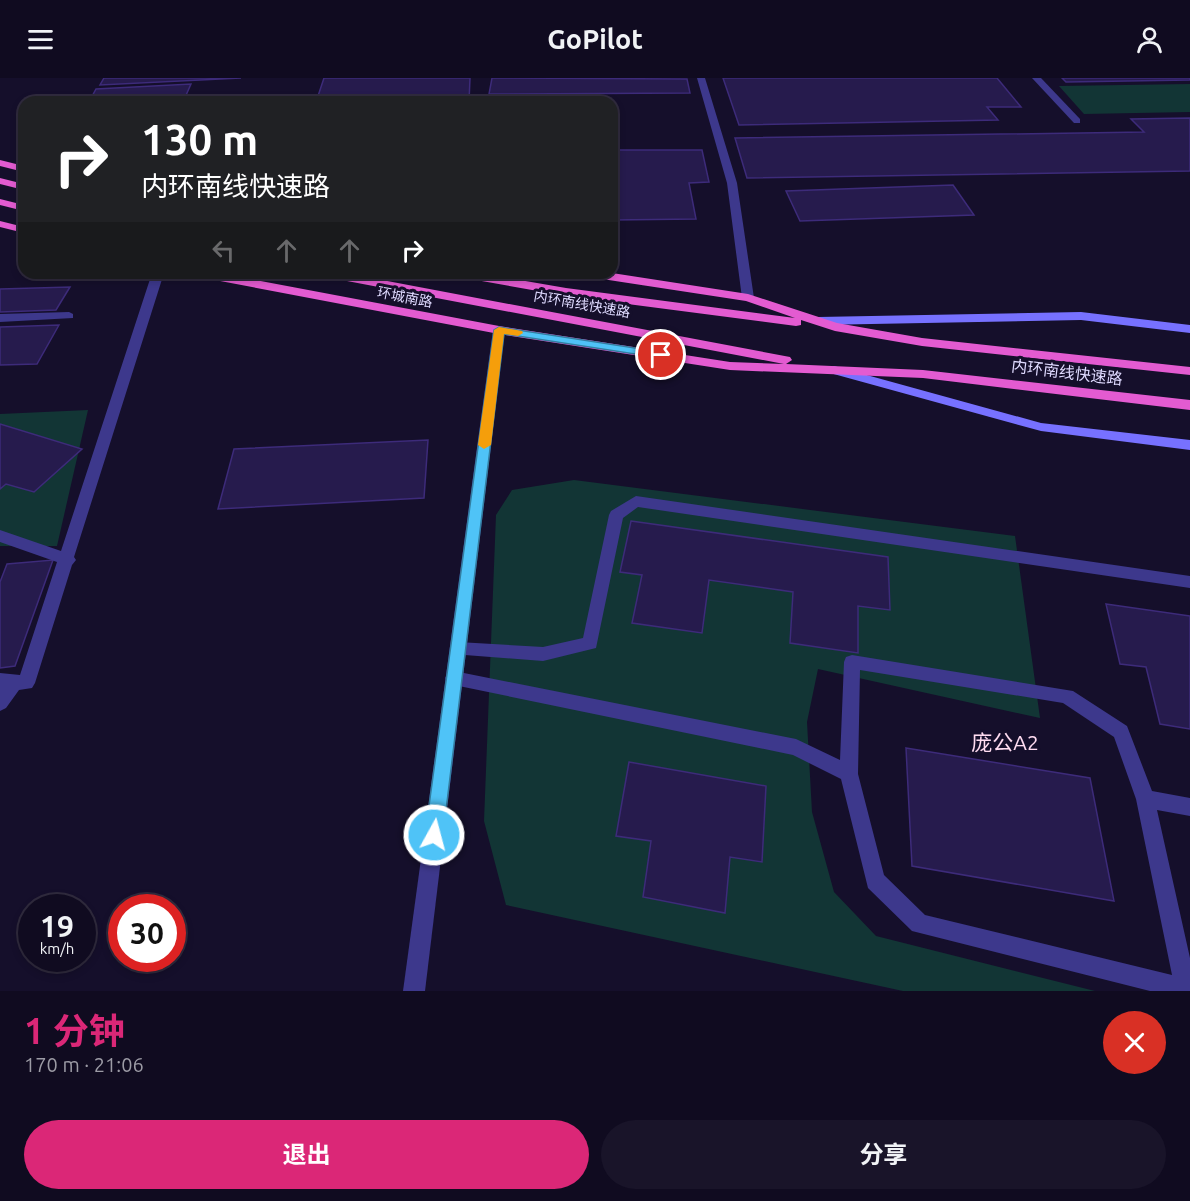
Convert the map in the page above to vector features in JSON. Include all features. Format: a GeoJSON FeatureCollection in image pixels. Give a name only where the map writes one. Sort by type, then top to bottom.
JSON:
{"type":"FeatureCollection","features":[{"type":"Feature","properties":{"kind":"highway"},"geometry":{"type":"LineString","coordinates":[[0,163],[18,168]]}},
{"type":"Feature","properties":{"kind":"highway"},"geometry":{"type":"LineString","coordinates":[[0,181],[18,186]]}},
{"type":"Feature","properties":{"kind":"highway"},"geometry":{"type":"LineString","coordinates":[[0,202],[18,206]]}},
{"type":"Feature","properties":{"kind":"highway"},"geometry":{"type":"LineString","coordinates":[[0,224],[18,228]]}},
{"type":"Feature","properties":{"kind":"highway","name":"内环南线快速路"},"geometry":{"type":"LineString","coordinates":[[618,278],[748,298],[836,327]]}},
{"type":"Feature","properties":{"kind":"highway","name":"环城南路"},"geometry":{"type":"LineString","coordinates":[[231,279],[499,330]]}},
{"type":"Feature","properties":{"kind":"highway","name":"内环南线快速路"},"geometry":{"type":"LineString","coordinates":[[358,279],[831,369]]}},
{"type":"Feature","properties":{"kind":"highway","name":"内环南线快速路"},"geometry":{"type":"LineString","coordinates":[[493,279],[566,292],[836,327],[922,342],[1190,371]]}},
{"type":"Feature","properties":{"kind":"highway","name":"内环南线快速路"},"geometry":{"type":"LineString","coordinates":[[499,330],[730,366],[923,374],[1190,405]]}},
{"type":"Feature","properties":{"kind":"main road"},"geometry":{"type":"LineString","coordinates":[[818,321],[1081,316],[1190,329]]}},
{"type":"Feature","properties":{"kind":"main road"},"geometry":{"type":"LineString","coordinates":[[831,369],[1041,427],[1190,445]]}},
{"type":"Feature","properties":{"kind":"street"},"geometry":{"type":"LineString","coordinates":[[701,78],[732,183],[748,298]]}},
{"type":"Feature","properties":{"kind":"street"},"geometry":{"type":"LineString","coordinates":[[1036,78],[1077,121]]}},
{"type":"Feature","properties":{"kind":"street"},"geometry":{"type":"LineString","coordinates":[[0,703],[8,681],[26,683],[68,560],[156,279]]}},
{"type":"Feature","properties":{"kind":"street"},"geometry":{"type":"LineString","coordinates":[[0,318],[69,316]]}},
{"type":"Feature","properties":{"kind":"street"},"geometry":{"type":"LineString","coordinates":[[414,991],[499,330]]}},
{"type":"Feature","properties":{"kind":"street"},"geometry":{"type":"LineString","coordinates":[[458,649],[543,654],[590,643],[616,515],[636,501],[1190,582]]}},
{"type":"Feature","properties":{"kind":"street"},"geometry":{"type":"LineString","coordinates":[[0,536],[68,560]]}},
{"type":"Feature","properties":{"kind":"street"},"geometry":{"type":"LineString","coordinates":[[852,663],[1067,696],[1121,732],[1145,799],[1186,989],[919,924],[875,882],[849,774],[852,663]]}},
{"type":"Feature","properties":{"kind":"street"},"geometry":{"type":"LineString","coordinates":[[454,678],[796,747],[849,774]]}},
{"type":"Feature","properties":{"kind":"street"},"geometry":{"type":"LineString","coordinates":[[1145,799],[1190,807]]}},
{"type":"Feature","properties":{"kind":"green space"},"geometry":{"type":"Polygon","coordinates":[[[1190,84],[1190,112],[1084,114],[1059,86],[1190,84]]]}},
{"type":"Feature","properties":{"kind":"green space"},"geometry":{"type":"Polygon","coordinates":[[[88,410],[57,546],[0,546],[0,414],[88,410]]]}},
{"type":"Feature","properties":{"kind":"green space"},"geometry":{"type":"Polygon","coordinates":[[[574,480],[1015,536],[1040,718],[818,669],[807,722],[812,812],[834,892],[876,936],[1095,991],[903,991],[506,905],[484,821],[496,515],[512,490],[574,480]]]}},
{"type":"Feature","properties":{"kind":"building"},"geometry":{"type":"Polygon","coordinates":[[[104,78],[241,78],[100,85],[104,78]]]}},
{"type":"Feature","properties":{"kind":"building"},"geometry":{"type":"Polygon","coordinates":[[[324,78],[470,78],[469,96],[318,96],[324,78]]]}},
{"type":"Feature","properties":{"kind":"building"},"geometry":{"type":"Polygon","coordinates":[[[492,78],[687,79],[690,93],[489,94],[492,78]]]}},
{"type":"Feature","properties":{"kind":"building"},"geometry":{"type":"Polygon","coordinates":[[[723,78],[997,78],[1021,107],[987,107],[998,120],[739,125],[723,78]]]}},
{"type":"Feature","properties":{"kind":"building"},"geometry":{"type":"Polygon","coordinates":[[[1062,78],[1190,78],[1190,80],[1066,82],[1062,78]]]}},
{"type":"Feature","properties":{"kind":"building"},"geometry":{"type":"Polygon","coordinates":[[[191,84],[186,96],[92,96],[96,89],[191,84]]]}},
{"type":"Feature","properties":{"kind":"building"},"geometry":{"type":"Polygon","coordinates":[[[1190,118],[1190,171],[747,178],[735,138],[1144,132],[1131,119],[1190,118]]]}},
{"type":"Feature","properties":{"kind":"building"},"geometry":{"type":"Polygon","coordinates":[[[618,150],[702,150],[709,182],[689,183],[696,219],[618,220],[618,150]]]}},
{"type":"Feature","properties":{"kind":"building"},"geometry":{"type":"Polygon","coordinates":[[[953,185],[974,215],[800,221],[786,191],[953,185]]]}},
{"type":"Feature","properties":{"kind":"building"},"geometry":{"type":"Polygon","coordinates":[[[70,287],[56,310],[0,312],[0,289],[70,287]]]}},
{"type":"Feature","properties":{"kind":"building"},"geometry":{"type":"Polygon","coordinates":[[[59,325],[37,364],[0,365],[0,327],[59,325]]]}},
{"type":"Feature","properties":{"kind":"building"},"geometry":{"type":"Polygon","coordinates":[[[0,424],[82,449],[34,492],[6,484],[0,489],[0,424]]]}},
{"type":"Feature","properties":{"kind":"building"},"geometry":{"type":"Polygon","coordinates":[[[428,440],[424,498],[218,509],[234,449],[428,440]]]}},
{"type":"Feature","properties":{"kind":"building"},"geometry":{"type":"Polygon","coordinates":[[[631,521],[888,557],[890,610],[858,606],[858,653],[790,643],[793,592],[709,580],[702,633],[632,623],[642,575],[620,572],[631,521]]]}},
{"type":"Feature","properties":{"kind":"building"},"geometry":{"type":"Polygon","coordinates":[[[53,560],[15,666],[0,668],[0,582],[7,564],[53,560]]]}},
{"type":"Feature","properties":{"kind":"building"},"geometry":{"type":"Polygon","coordinates":[[[1106,604],[1190,616],[1190,729],[1160,724],[1146,667],[1120,664],[1106,604]]]}},
{"type":"Feature","properties":{"kind":"building"},"geometry":{"type":"Polygon","coordinates":[[[906,748],[1090,778],[1114,901],[912,866],[906,748]]]}},
{"type":"Feature","properties":{"kind":"building"},"geometry":{"type":"Polygon","coordinates":[[[629,762],[766,786],[762,862],[730,857],[725,913],[643,897],[651,841],[616,836],[629,762]]]}},
{"type":"Feature","properties":{"kind":"slow traffic"},"geometry":{"type":"LineString","coordinates":[[484,445],[499,330],[518,333]]}},
{"type":"Feature","properties":{"kind":"district","name":"庞公A2"},"geometry":{"type":"Point","coordinates":[1005,742]}},
{"type":"Feature","properties":{"kind":"route"},"geometry":{"type":"LineString","coordinates":[[434,835],[499,330],[661,355]]}}]}
